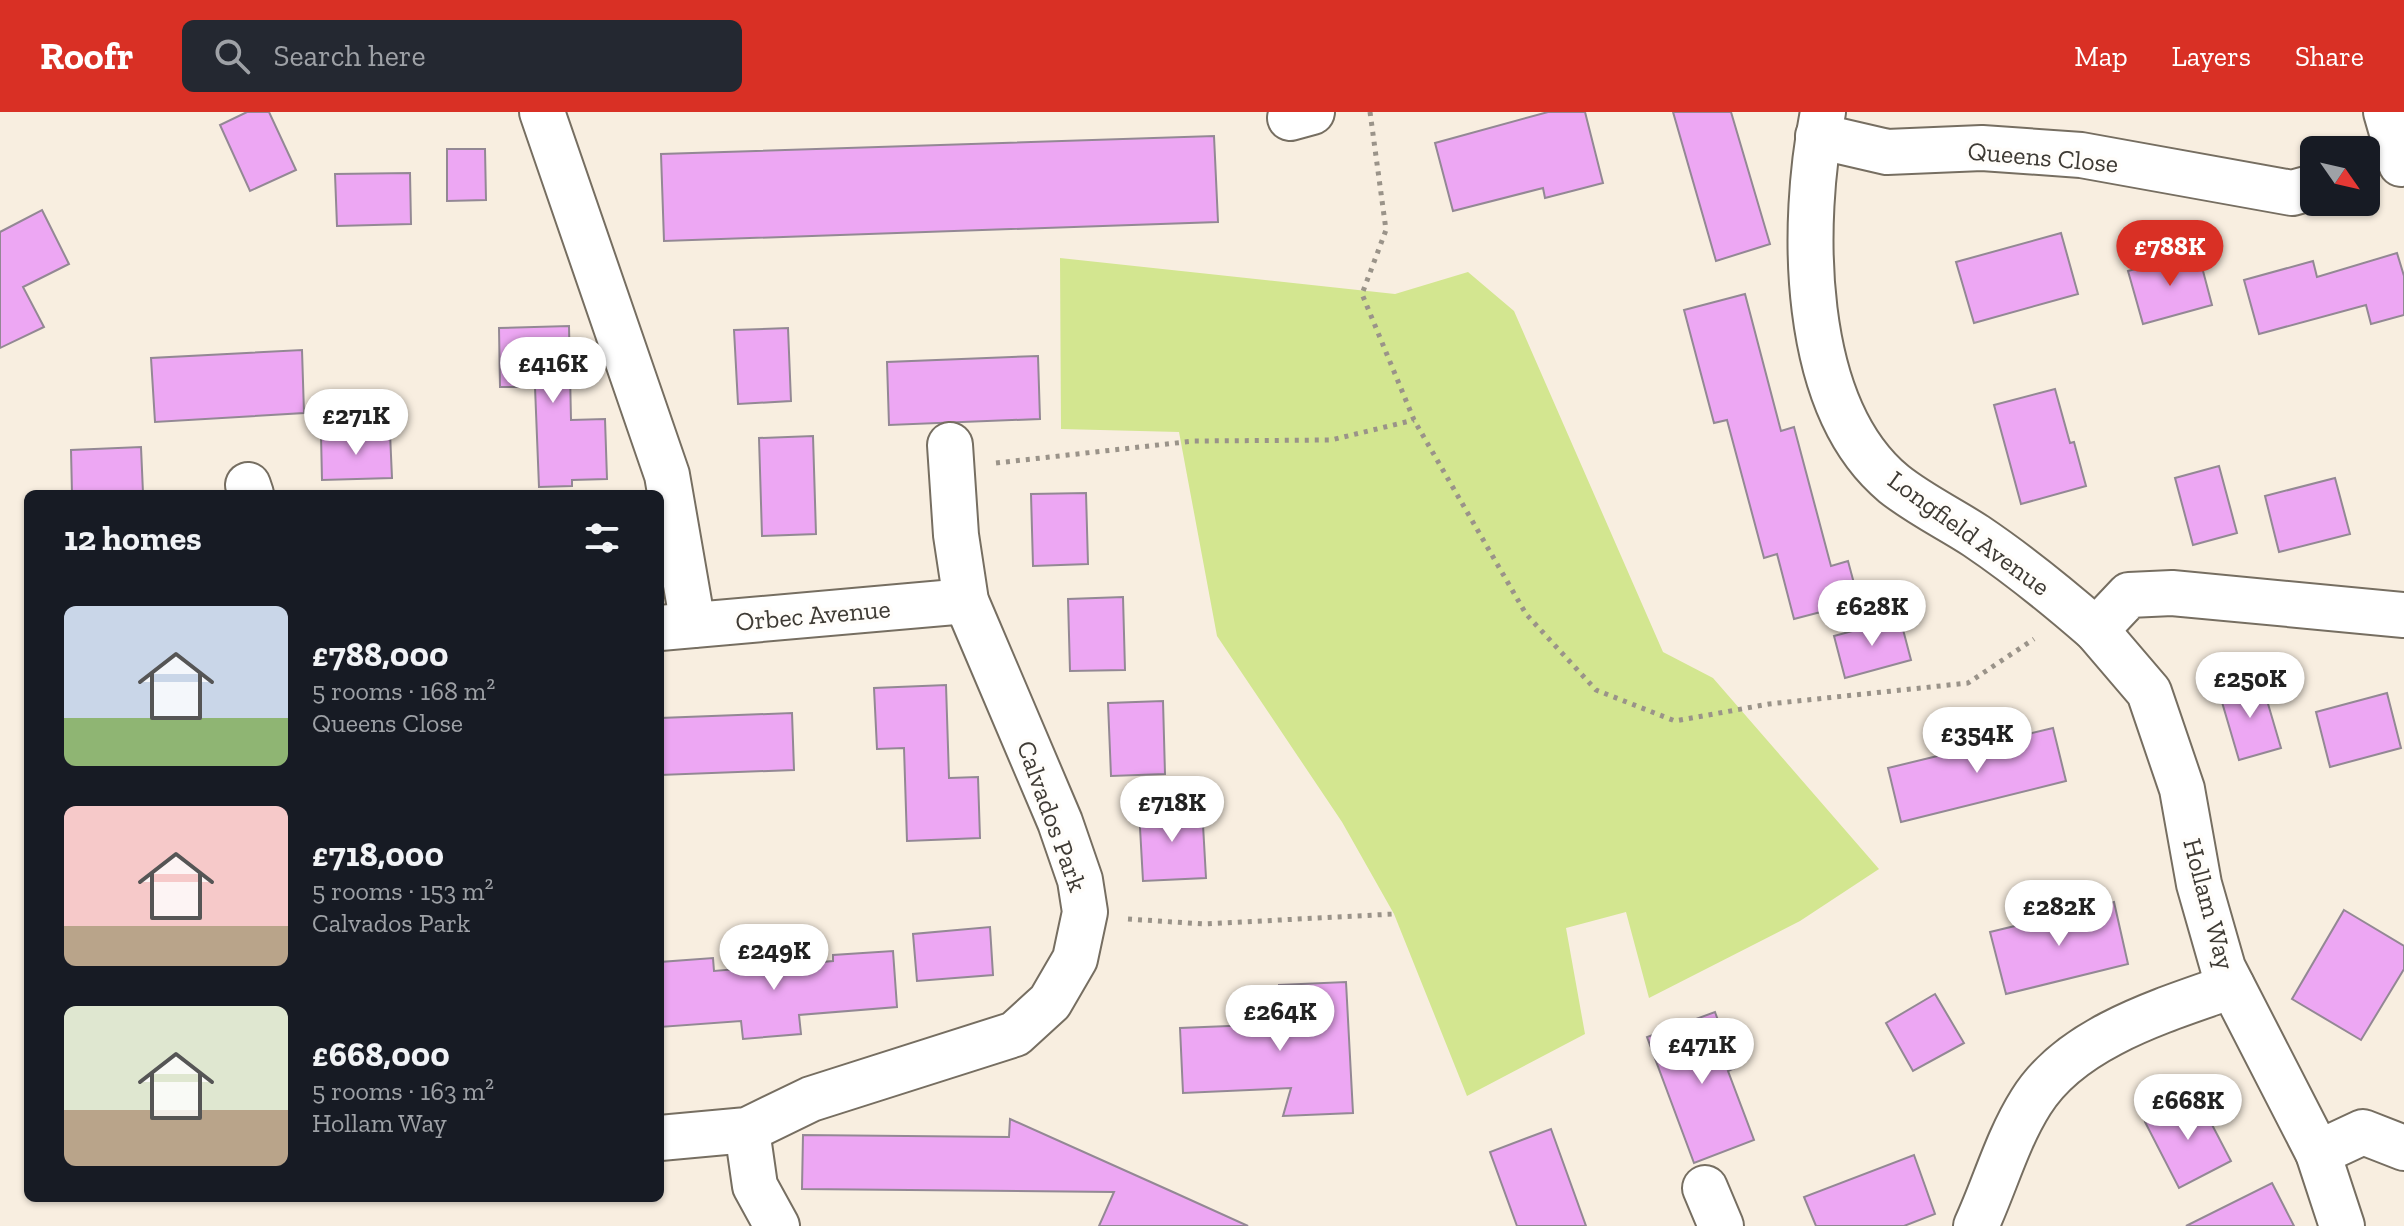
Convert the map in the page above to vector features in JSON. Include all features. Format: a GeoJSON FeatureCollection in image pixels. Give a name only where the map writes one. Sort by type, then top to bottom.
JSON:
{"type":"FeatureCollection","features":[{"type":"Feature","properties":{"kind":"street"},"geometry":{"type":"LineString","coordinates":[[542,112],[667,475],[676,626]]}},
{"type":"Feature","properties":{"kind":"street"},"geometry":{"type":"LineString","coordinates":[[2386,112],[2390,167]]}},
{"type":"Feature","properties":{"kind":"street","name":"Queens Close"},"geometry":{"type":"LineString","coordinates":[[1820,124],[1887,152],[1982,148],[2081,155],[2292,193],[2300,191]]}},
{"type":"Feature","properties":{"kind":"street","name":"Longfield Avenue"},"geometry":{"type":"LineString","coordinates":[[1820,124],[1808,253],[1825,370],[1851,434],[1893,484],[2033,575],[2082,618]]}},
{"type":"Feature","properties":{"kind":"street","name":"Calvados Park"},"geometry":{"type":"LineString","coordinates":[[664,1138],[747,1130],[811,1099],[1015,1034],[1050,1002],[1075,959],[1085,912],[1080,880],[1060,822],[966,601],[951,457]]}},
{"type":"Feature","properties":{"kind":"street"},"geometry":{"type":"LineString","coordinates":[[2082,618],[2129,595],[2172,593],[2404,615]]}},
{"type":"Feature","properties":{"kind":"street","name":"Orbec Avenue"},"geometry":{"type":"LineString","coordinates":[[676,626],[966,601]]}},
{"type":"Feature","properties":{"kind":"street","name":"Hollam Way"},"geometry":{"type":"LineString","coordinates":[[2082,618],[2149,692],[2182,789],[2199,884],[2223,968],[2318,1153],[2342,1226]]}},
{"type":"Feature","properties":{"kind":"street"},"geometry":{"type":"LineString","coordinates":[[1976,1226],[2032,1100],[2064,1064],[2108,1037],[2167,1009],[2232,986]]}},
{"type":"Feature","properties":{"kind":"street"},"geometry":{"type":"LineString","coordinates":[[747,1130],[755,1186],[777,1226]]}},
{"type":"Feature","properties":{"kind":"street"},"geometry":{"type":"LineString","coordinates":[[2318,1153],[2363,1132],[2404,1148]]}},
{"type":"Feature","properties":{"kind":"path"},"geometry":{"type":"LineString","coordinates":[[1370,112],[1386,230],[1362,294],[1414,420],[1526,614],[1596,690],[1675,721],[1769,704],[1968,683],[2038,636],[2082,618]]}},
{"type":"Feature","properties":{"kind":"path"},"geometry":{"type":"LineString","coordinates":[[951,457],[1194,441],[1331,440],[1414,420]]}},
{"type":"Feature","properties":{"kind":"path"},"geometry":{"type":"LineString","coordinates":[[1085,912],[1151,922],[1204,924],[1394,914]]}},
{"type":"Feature","properties":{"kind":"green space"},"geometry":{"type":"Polygon","coordinates":[[[1060,258],[1395,294],[1468,272],[1514,311],[1663,652],[1713,678],[1879,869],[1800,921],[1649,998],[1626,912],[1566,928],[1585,1034],[1467,1096],[1394,914],[1342,822],[1217,636],[1179,432],[1061,429],[1060,258]]]}},
{"type":"Feature","properties":{"kind":"building"},"geometry":{"type":"Polygon","coordinates":[[[247,112],[269,112],[296,170],[250,191],[220,125],[247,112]]]}},
{"type":"Feature","properties":{"kind":"building"},"geometry":{"type":"Polygon","coordinates":[[[1548,112],[1585,112],[1603,183],[1545,198],[1543,188],[1453,211],[1435,143],[1548,112]]]}},
{"type":"Feature","properties":{"kind":"building"},"geometry":{"type":"Polygon","coordinates":[[[1673,112],[1731,112],[1770,244],[1716,261],[1673,112]]]}},
{"type":"Feature","properties":{"kind":"building"},"geometry":{"type":"Polygon","coordinates":[[[1214,136],[1218,222],[664,241],[661,154],[1214,136]]]}},
{"type":"Feature","properties":{"kind":"building"},"geometry":{"type":"Polygon","coordinates":[[[447,149],[485,149],[486,200],[447,201],[447,149]]]}},
{"type":"Feature","properties":{"kind":"building"},"geometry":{"type":"Polygon","coordinates":[[[410,173],[411,224],[337,226],[335,174],[410,173]]]}},
{"type":"Feature","properties":{"kind":"building"},"geometry":{"type":"Polygon","coordinates":[[[42,210],[69,264],[23,287],[44,327],[0,348],[0,232],[42,210]]]}},
{"type":"Feature","properties":{"kind":"building"},"geometry":{"type":"Polygon","coordinates":[[[2061,233],[2078,294],[1974,323],[1956,262],[2061,233]]]}},
{"type":"Feature","properties":{"kind":"building"},"geometry":{"type":"Polygon","coordinates":[[[2198,252],[2212,305],[2143,324],[2128,271],[2198,252]]]}},
{"type":"Feature","properties":{"kind":"building"},"geometry":{"type":"Polygon","coordinates":[[[2397,253],[2404,276],[2404,315],[2371,324],[2366,305],[2259,334],[2244,280],[2313,261],[2317,277],[2397,253]]]}},
{"type":"Feature","properties":{"kind":"building"},"geometry":{"type":"Polygon","coordinates":[[[1745,294],[1781,431],[1794,427],[1831,566],[1848,561],[1859,602],[1794,619],[1777,554],[1764,558],[1727,420],[1714,423],[1684,310],[1745,294]]]}},
{"type":"Feature","properties":{"kind":"building"},"geometry":{"type":"Polygon","coordinates":[[[569,326],[571,420],[605,419],[607,479],[572,480],[572,486],[539,487],[535,387],[500,387],[499,328],[569,326]]]}},
{"type":"Feature","properties":{"kind":"building"},"geometry":{"type":"Polygon","coordinates":[[[788,328],[791,401],[738,404],[734,330],[788,328]]]}},
{"type":"Feature","properties":{"kind":"building"},"geometry":{"type":"Polygon","coordinates":[[[302,350],[304,413],[155,422],[151,358],[302,350]]]}},
{"type":"Feature","properties":{"kind":"building"},"geometry":{"type":"Polygon","coordinates":[[[1038,356],[1040,419],[889,425],[887,362],[1038,356]]]}},
{"type":"Feature","properties":{"kind":"building"},"geometry":{"type":"Polygon","coordinates":[[[2055,389],[2086,486],[2021,504],[1994,405],[2055,389]]]}},
{"type":"Feature","properties":{"kind":"building"},"geometry":{"type":"Polygon","coordinates":[[[390,433],[392,478],[322,480],[321,435],[390,433]]]}},
{"type":"Feature","properties":{"kind":"building"},"geometry":{"type":"Polygon","coordinates":[[[813,436],[816,534],[762,536],[759,438],[813,436]]]}},
{"type":"Feature","properties":{"kind":"building"},"geometry":{"type":"Polygon","coordinates":[[[141,447],[143,490],[72,490],[71,450],[141,447]]]}},
{"type":"Feature","properties":{"kind":"building"},"geometry":{"type":"Polygon","coordinates":[[[2219,466],[2237,533],[2193,545],[2175,478],[2219,466]]]}},
{"type":"Feature","properties":{"kind":"building"},"geometry":{"type":"Polygon","coordinates":[[[2335,478],[2350,534],[2279,552],[2265,496],[2335,478]]]}},
{"type":"Feature","properties":{"kind":"building"},"geometry":{"type":"Polygon","coordinates":[[[1086,493],[1088,564],[1033,566],[1031,494],[1086,493]]]}},
{"type":"Feature","properties":{"kind":"building"},"geometry":{"type":"Polygon","coordinates":[[[1123,597],[1125,670],[1070,671],[1068,599],[1123,597]]]}},
{"type":"Feature","properties":{"kind":"building"},"geometry":{"type":"Polygon","coordinates":[[[1900,618],[1911,660],[1845,678],[1834,636],[1900,618]]]}},
{"type":"Feature","properties":{"kind":"building"},"geometry":{"type":"Polygon","coordinates":[[[2261,680],[2281,748],[2239,760],[2219,692],[2261,680]]]}},
{"type":"Feature","properties":{"kind":"building"},"geometry":{"type":"Polygon","coordinates":[[[946,685],[949,778],[978,777],[980,838],[907,841],[904,748],[877,749],[874,688],[946,685]]]}},
{"type":"Feature","properties":{"kind":"building"},"geometry":{"type":"Polygon","coordinates":[[[2387,693],[2401,748],[2330,767],[2316,712],[2387,693]]]}},
{"type":"Feature","properties":{"kind":"building"},"geometry":{"type":"Polygon","coordinates":[[[1163,701],[1165,774],[1111,776],[1108,703],[1163,701]]]}},
{"type":"Feature","properties":{"kind":"building"},"geometry":{"type":"Polygon","coordinates":[[[792,713],[794,770],[664,775],[664,718],[792,713]]]}},
{"type":"Feature","properties":{"kind":"building"},"geometry":{"type":"Polygon","coordinates":[[[2053,728],[2066,781],[1901,822],[1888,768],[2053,728]]]}},
{"type":"Feature","properties":{"kind":"building"},"geometry":{"type":"Polygon","coordinates":[[[1202,807],[1206,878],[1143,881],[1139,810],[1202,807]]]}},
{"type":"Feature","properties":{"kind":"building"},"geometry":{"type":"Polygon","coordinates":[[[2114,902],[2128,964],[2006,994],[1990,932],[2114,902]]]}},
{"type":"Feature","properties":{"kind":"building"},"geometry":{"type":"Polygon","coordinates":[[[2344,910],[2404,946],[2404,969],[2361,1040],[2292,999],[2344,910]]]}},
{"type":"Feature","properties":{"kind":"building"},"geometry":{"type":"Polygon","coordinates":[[[990,927],[993,975],[917,981],[913,934],[990,927]]]}},
{"type":"Feature","properties":{"kind":"building"},"geometry":{"type":"Polygon","coordinates":[[[893,951],[897,1007],[799,1015],[801,1034],[743,1039],[741,1021],[664,1027],[664,962],[713,958],[714,971],[833,961],[833,955],[893,951]]]}},
{"type":"Feature","properties":{"kind":"building"},"geometry":{"type":"Polygon","coordinates":[[[1346,982],[1353,1113],[1283,1116],[1291,1088],[1183,1093],[1180,1028],[1281,1024],[1279,985],[1346,982]]]}},
{"type":"Feature","properties":{"kind":"building"},"geometry":{"type":"Polygon","coordinates":[[[1935,994],[1964,1043],[1913,1071],[1886,1023],[1935,994]]]}},
{"type":"Feature","properties":{"kind":"building"},"geometry":{"type":"Polygon","coordinates":[[[1715,1012],[1735,1068],[1728,1071],[1754,1140],[1694,1163],[1647,1037],[1715,1012]]]}},
{"type":"Feature","properties":{"kind":"building"},"geometry":{"type":"Polygon","coordinates":[[[2197,1096],[2231,1161],[2179,1188],[2145,1122],[2197,1096]]]}},
{"type":"Feature","properties":{"kind":"building"},"geometry":{"type":"Polygon","coordinates":[[[1010,1119],[1248,1226],[1099,1226],[1114,1192],[802,1189],[803,1135],[1009,1137],[1010,1119]]]}},
{"type":"Feature","properties":{"kind":"building"},"geometry":{"type":"Polygon","coordinates":[[[1551,1129],[1586,1226],[1517,1226],[1490,1152],[1551,1129]]]}},
{"type":"Feature","properties":{"kind":"building"},"geometry":{"type":"Polygon","coordinates":[[[1914,1155],[1935,1214],[1904,1226],[1816,1226],[1804,1197],[1914,1155]]]}},
{"type":"Feature","properties":{"kind":"building"},"geometry":{"type":"Polygon","coordinates":[[[2272,1183],[2294,1226],[2186,1226],[2272,1183]]]}}]}
